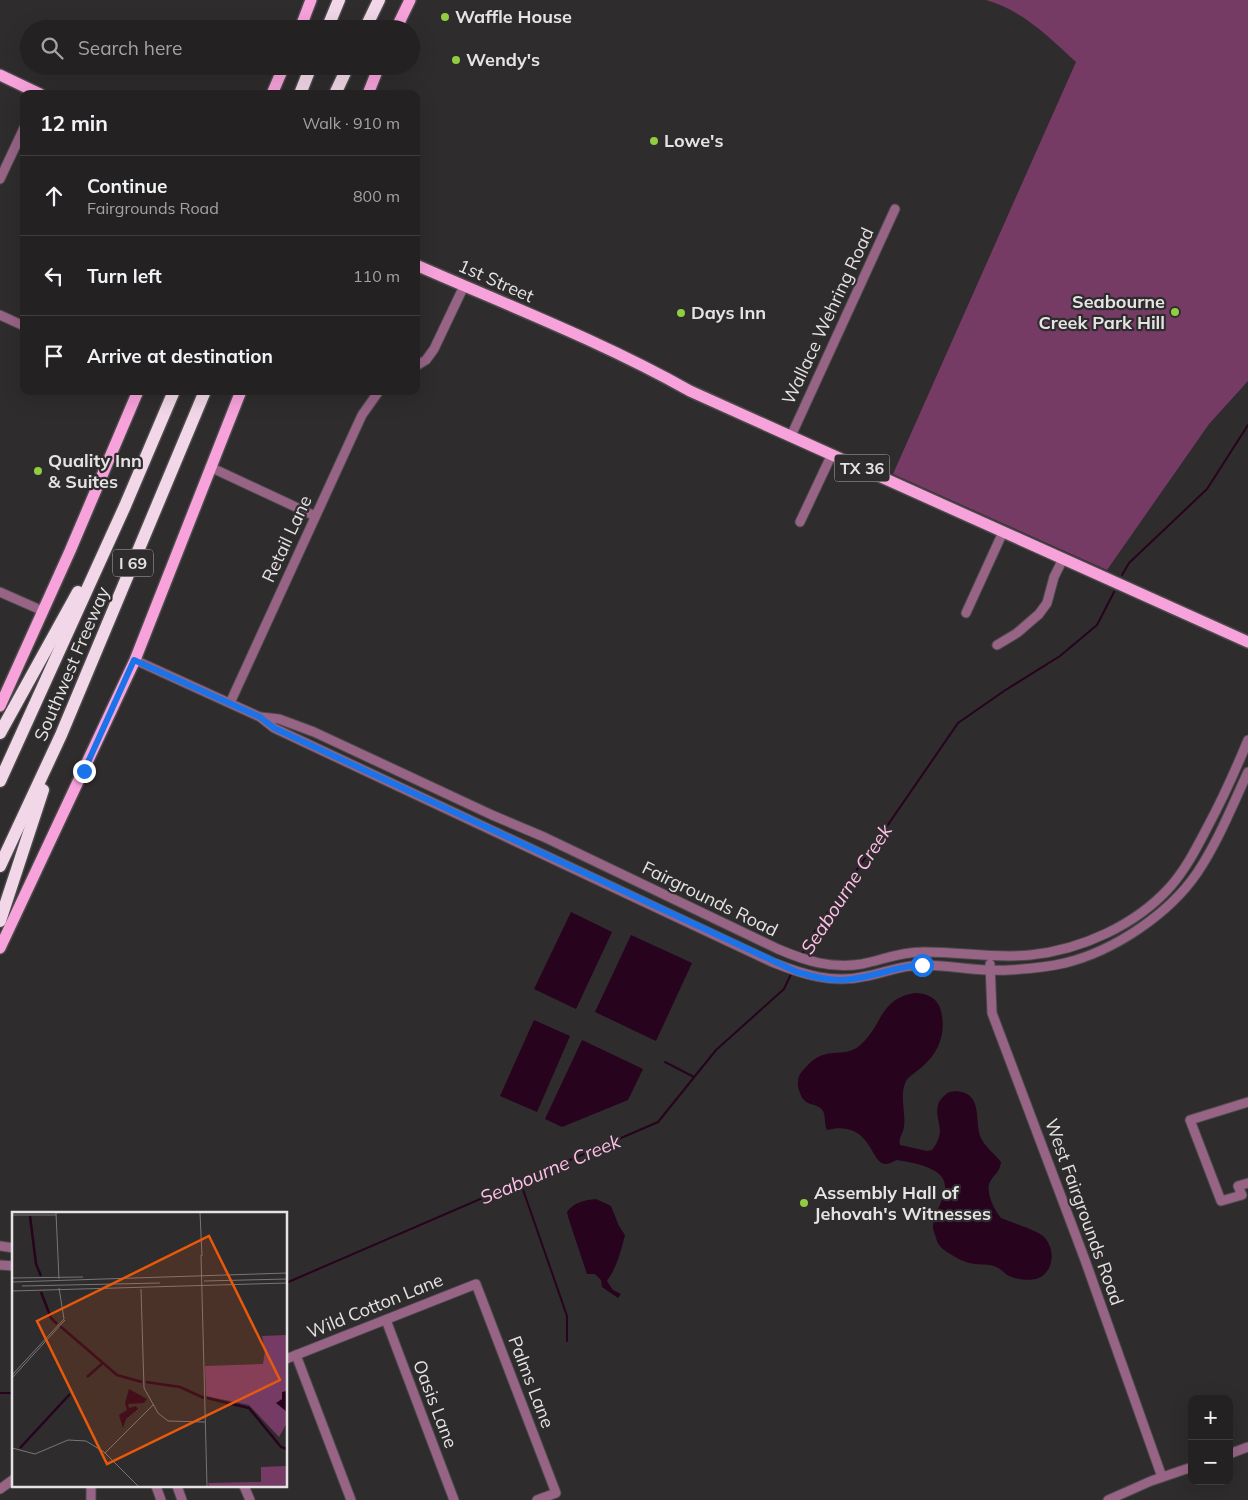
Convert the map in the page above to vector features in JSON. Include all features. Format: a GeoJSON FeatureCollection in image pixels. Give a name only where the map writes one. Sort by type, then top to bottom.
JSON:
{"type":"FeatureCollection","features":[{"type":"Feature","properties":{"kind":"highway"},"geometry":{"type":"LineString","coordinates":[[331,20],[339,0]]}},
{"type":"Feature","properties":{"kind":"highway"},"geometry":{"type":"LineString","coordinates":[[369,20],[379,0]]}},
{"type":"Feature","properties":{"kind":"highway"},"geometry":{"type":"LineString","coordinates":[[302,90],[307,75]]}},
{"type":"Feature","properties":{"kind":"highway"},"geometry":{"type":"LineString","coordinates":[[337,90],[344,75]]}},
{"type":"Feature","properties":{"kind":"highway","name":"Southwest Freeway"},"geometry":{"type":"LineString","coordinates":[[0,781],[125,506],[172,395]]}},
{"type":"Feature","properties":{"kind":"highway","name":"Southwest Freeway"},"geometry":{"type":"LineString","coordinates":[[0,866],[61,735],[203,395]]}},
{"type":"Feature","properties":{"kind":"highway"},"geometry":{"type":"LineString","coordinates":[[0,733],[125,506]]}},
{"type":"Feature","properties":{"kind":"highway"},"geometry":{"type":"LineString","coordinates":[[0,920],[61,735]]}},
{"type":"Feature","properties":{"kind":"main road"},"geometry":{"type":"LineString","coordinates":[[303,20],[311,0]]}},
{"type":"Feature","properties":{"kind":"main road"},"geometry":{"type":"LineString","coordinates":[[400,20],[410,0]]}},
{"type":"Feature","properties":{"kind":"main road"},"geometry":{"type":"LineString","coordinates":[[0,75],[32,90]]}},
{"type":"Feature","properties":{"kind":"main road"},"geometry":{"type":"LineString","coordinates":[[274,90],[280,75]]}},
{"type":"Feature","properties":{"kind":"main road"},"geometry":{"type":"LineString","coordinates":[[370,90],[375,75]]}},
{"type":"Feature","properties":{"kind":"main road","name":"1st Street"},"geometry":{"type":"LineString","coordinates":[[420,267],[562,329],[690,391],[791,436]]}},
{"type":"Feature","properties":{"kind":"main road"},"geometry":{"type":"LineString","coordinates":[[0,706],[43,612],[136,395]]}},
{"type":"Feature","properties":{"kind":"main road"},"geometry":{"type":"LineString","coordinates":[[0,948],[134,660],[239,395]]}},
{"type":"Feature","properties":{"kind":"main road","name":"TX 36"},"geometry":{"type":"LineString","coordinates":[[791,436],[1173,610],[1248,642]]}},
{"type":"Feature","properties":{"kind":"street"},"geometry":{"type":"LineString","coordinates":[[0,179],[20,136]]}},
{"type":"Feature","properties":{"kind":"street","name":"Wallace Wehring Road"},"geometry":{"type":"LineString","coordinates":[[791,436],[895,209]]}},
{"type":"Feature","properties":{"kind":"street"},"geometry":{"type":"LineString","coordinates":[[420,364],[426,360],[434,349],[464,286]]}},
{"type":"Feature","properties":{"kind":"street"},"geometry":{"type":"LineString","coordinates":[[0,315],[20,324]]}},
{"type":"Feature","properties":{"kind":"street","name":"Retail Lane"},"geometry":{"type":"LineString","coordinates":[[230,703],[362,415],[377,395]]}},
{"type":"Feature","properties":{"kind":"street"},"geometry":{"type":"LineString","coordinates":[[800,522],[832,454]]}},
{"type":"Feature","properties":{"kind":"street"},"geometry":{"type":"LineString","coordinates":[[210,467],[315,516]]}},
{"type":"Feature","properties":{"kind":"street"},"geometry":{"type":"LineString","coordinates":[[966,613],[1003,532]]}},
{"type":"Feature","properties":{"kind":"street"},"geometry":{"type":"LineString","coordinates":[[997,645],[1017,633],[1039,614],[1047,603],[1054,577],[1063,559]]}},
{"type":"Feature","properties":{"kind":"street"},"geometry":{"type":"LineString","coordinates":[[0,592],[43,612]]}},
{"type":"Feature","properties":{"kind":"street","name":"Fairgrounds Road"},"geometry":{"type":"LineString","coordinates":[[134,660],[260,717],[274,728],[772,962],[797,972],[820,978],[842,980],[865,977],[907,966],[1008,970],[1073,960],[1090,955],[1134,933],[1150,922],[1196,874],[1209,854],[1248,772]]}},
{"type":"Feature","properties":{"kind":"street","name":"Fairgrounds Road"},"geometry":{"type":"LineString","coordinates":[[260,717],[279,719],[314,732],[492,815],[544,836],[778,949],[822,965],[841,966],[862,964],[905,953],[939,952],[990,956],[1047,953],[1083,943],[1113,930],[1156,900],[1171,886],[1194,854],[1248,740]]}},
{"type":"Feature","properties":{"kind":"street","name":"West Fairgrounds Road"},"geometry":{"type":"LineString","coordinates":[[990,956],[992,1012],[1085,1260],[1162,1477]]}},
{"type":"Feature","properties":{"kind":"street"},"geometry":{"type":"LineString","coordinates":[[1248,1102],[1190,1120],[1221,1201],[1242,1196],[1238,1186],[1248,1183]]}},
{"type":"Feature","properties":{"kind":"street","name":"Wild Cotton Lane"},"geometry":{"type":"LineString","coordinates":[[288,1359],[476,1284]]}},
{"type":"Feature","properties":{"kind":"street","name":"Palms Lane"},"geometry":{"type":"LineString","coordinates":[[476,1284],[556,1492],[537,1500]]}},
{"type":"Feature","properties":{"kind":"street","name":"Oasis Lane"},"geometry":{"type":"LineString","coordinates":[[386,1320],[454,1500]]}},
{"type":"Feature","properties":{"kind":"street"},"geometry":{"type":"LineString","coordinates":[[296,1355],[352,1500]]}},
{"type":"Feature","properties":{"kind":"street"},"geometry":{"type":"LineString","coordinates":[[1233,1453],[1248,1447]]}},
{"type":"Feature","properties":{"kind":"street"},"geometry":{"type":"LineString","coordinates":[[1108,1500],[1162,1477],[1188,1468]]}},
{"type":"Feature","properties":{"kind":"street"},"geometry":{"type":"LineString","coordinates":[[0,1489],[12,1480]]}},
{"type":"Feature","properties":{"kind":"street"},"geometry":{"type":"LineString","coordinates":[[157,1488],[161,1500]]}},
{"type":"Feature","properties":{"kind":"street"},"geometry":{"type":"LineString","coordinates":[[178,1488],[182,1500]]}},
{"type":"Feature","properties":{"kind":"street"},"geometry":{"type":"LineString","coordinates":[[245,1488],[250,1500]]}},
{"type":"Feature","properties":{"kind":"shaded area"},"geometry":{"type":"Polygon","coordinates":[[[986,0],[1248,0],[1248,381],[1209,424],[1107,570],[893,474],[1076,62],[1023,17],[986,0]]]}},
{"type":"Feature","properties":{"kind":"shaded area"},"geometry":{"type":"Polygon","coordinates":[[[571,912],[612,932],[576,1009],[534,989],[571,912]]]}},
{"type":"Feature","properties":{"kind":"shaded area"},"geometry":{"type":"Polygon","coordinates":[[[631,935],[692,963],[656,1041],[595,1012],[631,935]]]}},
{"type":"Feature","properties":{"kind":"shaded area"},"geometry":{"type":"Polygon","coordinates":[[[915,993],[928,995],[935,1000],[940,1006],[943,1026],[940,1041],[934,1054],[906,1081],[903,1092],[904,1127],[900,1145],[927,1151],[932,1150],[937,1142],[940,1130],[937,1114],[939,1102],[950,1092],[959,1091],[969,1095],[977,1112],[981,1138],[1001,1162],[999,1170],[989,1184],[989,1194],[996,1210],[1001,1218],[1043,1236],[1050,1247],[1052,1260],[1050,1266],[1042,1276],[1036,1279],[1026,1280],[1012,1277],[994,1266],[967,1262],[944,1250],[937,1242],[933,1227],[945,1189],[941,1176],[929,1168],[915,1164],[897,1160],[887,1164],[881,1162],[876,1158],[861,1136],[853,1131],[842,1128],[827,1130],[821,1108],[808,1103],[802,1098],[798,1080],[803,1070],[821,1056],[847,1052],[859,1046],[873,1031],[887,1007],[903,996],[915,993]]]}},
{"type":"Feature","properties":{"kind":"shaded area"},"geometry":{"type":"Polygon","coordinates":[[[534,1020],[570,1036],[537,1112],[500,1096],[534,1020]]]}},
{"type":"Feature","properties":{"kind":"shaded area"},"geometry":{"type":"Polygon","coordinates":[[[582,1040],[643,1069],[628,1100],[562,1127],[545,1119],[582,1040]]]}},
{"type":"Feature","properties":{"kind":"shaded area"},"geometry":{"type":"Polygon","coordinates":[[[596,1199],[611,1206],[625,1235],[616,1265],[607,1281],[613,1290],[621,1294],[618,1298],[602,1287],[601,1280],[595,1274],[587,1274],[567,1212],[576,1204],[596,1199]]]}},
{"type":"Feature","properties":{"kind":"waterway","name":"Seabourne Creek"},"geometry":{"type":"LineString","coordinates":[[1122,575],[1129,563],[1207,489],[1248,425]]}},
{"type":"Feature","properties":{"kind":"waterway","name":"Seabourne Creek"},"geometry":{"type":"LineString","coordinates":[[802,955],[812,935],[958,723],[1060,656],[1097,625],[1114,592]]}},
{"type":"Feature","properties":{"kind":"waterway","name":"Seabourne Creek"},"geometry":{"type":"LineString","coordinates":[[288,1282],[658,1122],[716,1050],[784,989],[792,972]]}},
{"type":"Feature","properties":{"kind":"waterway"},"geometry":{"type":"LineString","coordinates":[[665,1062],[694,1077]]}},
{"type":"Feature","properties":{"kind":"waterway"},"geometry":{"type":"LineString","coordinates":[[520,1181],[567,1316],[567,1341]]}},
{"type":"Feature","properties":{"kind":"waterway","name":"Seabourne Creek"},"geometry":{"type":"LineString","coordinates":[[0,1393],[12,1393]]}},
{"type":"Feature","properties":{"kind":"place","name":"Waffle House"},"geometry":{"type":"Point","coordinates":[445,17]}},
{"type":"Feature","properties":{"kind":"place","name":"Wendy's"},"geometry":{"type":"Point","coordinates":[456,60]}},
{"type":"Feature","properties":{"kind":"place","name":"Lowe's"},"geometry":{"type":"Point","coordinates":[654,141]}},
{"type":"Feature","properties":{"kind":"place","name":"Seabourne Creek Park Hill"},"geometry":{"type":"Point","coordinates":[1175,312]}},
{"type":"Feature","properties":{"kind":"place","name":"Days Inn"},"geometry":{"type":"Point","coordinates":[681,313]}},
{"type":"Feature","properties":{"kind":"place","name":"Quality Inn & Suites"},"geometry":{"type":"Point","coordinates":[38,471]}},
{"type":"Feature","properties":{"kind":"place","name":"Assembly Hall of Jehovah's Witnesses"},"geometry":{"type":"Point","coordinates":[804,1203]}},
{"type":"Feature","properties":{"kind":"route"},"geometry":{"type":"LineString","coordinates":[[84,771],[134,660],[260,717],[274,728],[772,962],[797,972],[820,978],[842,980],[865,977],[907,966],[922,965]]}}]}
